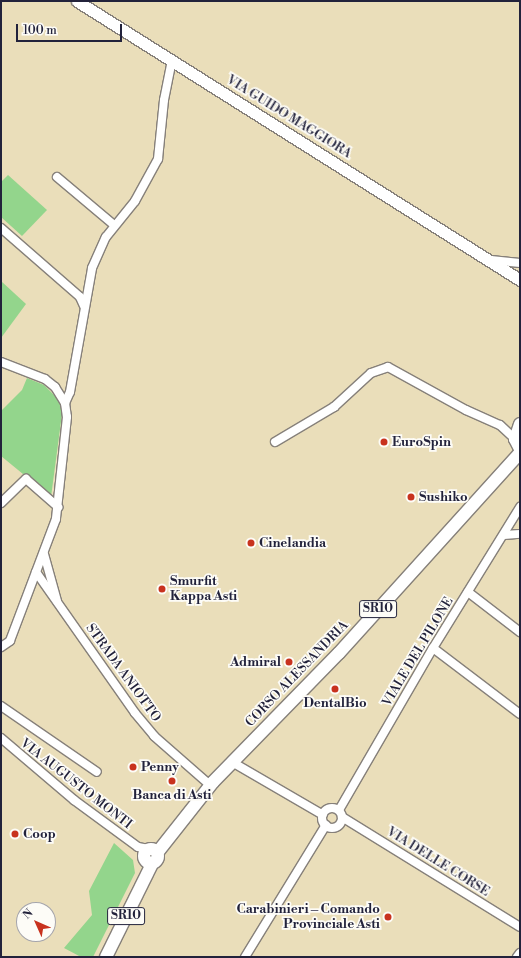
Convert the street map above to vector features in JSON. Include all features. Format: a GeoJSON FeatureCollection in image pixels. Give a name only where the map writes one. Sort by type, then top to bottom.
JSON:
{"type":"FeatureCollection","features":[{"type":"Feature","properties":{"kind":"main road"},"geometry":{"type":"LineString","coordinates":[[517,444],[520,423]]}},
{"type":"Feature","properties":{"kind":"main road","name":"CORSO ALESSANDRIA"},"geometry":{"type":"LineString","coordinates":[[150,852],[210,785],[339,653],[520,454]]}},
{"type":"Feature","properties":{"kind":"main road","name":"SR10"},"geometry":{"type":"LineString","coordinates":[[106,957],[146,875],[150,852]]}},
{"type":"Feature","properties":{"kind":"street","name":"VIA GUIDO MAGGIORA"},"geometry":{"type":"LineString","coordinates":[[77,1],[520,279]]}},
{"type":"Feature","properties":{"kind":"street"},"geometry":{"type":"LineString","coordinates":[[65,403],[70,392],[84,306],[92,268],[114,225],[131,206],[158,159],[164,100],[172,60]]}},
{"type":"Feature","properties":{"kind":"street"},"geometry":{"type":"LineString","coordinates":[[57,177],[114,225]]}},
{"type":"Feature","properties":{"kind":"street"},"geometry":{"type":"LineString","coordinates":[[1,228],[80,297],[84,306]]}},
{"type":"Feature","properties":{"kind":"street","name":"VIA GUIDO MAGGIORA"},"geometry":{"type":"LineString","coordinates":[[486,259],[520,263]]}},
{"type":"Feature","properties":{"kind":"street"},"geometry":{"type":"LineString","coordinates":[[1,362],[45,379],[55,387],[65,403],[67,417],[56,519],[10,641],[1,647]]}},
{"type":"Feature","properties":{"kind":"street"},"geometry":{"type":"LineString","coordinates":[[275,442],[334,407],[371,373],[388,367],[466,410],[500,425],[517,444]]}},
{"type":"Feature","properties":{"kind":"street"},"geometry":{"type":"LineString","coordinates":[[500,425],[520,423]]}},
{"type":"Feature","properties":{"kind":"street"},"geometry":{"type":"LineString","coordinates":[[1,502],[26,479],[58,507]]}},
{"type":"Feature","properties":{"kind":"street","name":"VIALE DEL PILONE"},"geometry":{"type":"LineString","coordinates":[[326,825],[332,828],[338,826],[340,814],[433,648],[520,507]]}},
{"type":"Feature","properties":{"kind":"street"},"geometry":{"type":"LineString","coordinates":[[504,535],[520,534]]}},
{"type":"Feature","properties":{"kind":"street","name":"STRADA ANIOTTO"},"geometry":{"type":"LineString","coordinates":[[44,554],[57,602]]}},
{"type":"Feature","properties":{"kind":"street","name":"STRADA ANIOTTO"},"geometry":{"type":"LineString","coordinates":[[36,572],[149,730],[210,785]]}},
{"type":"Feature","properties":{"kind":"street"},"geometry":{"type":"LineString","coordinates":[[468,592],[520,632]]}},
{"type":"Feature","properties":{"kind":"street"},"geometry":{"type":"LineString","coordinates":[[433,648],[518,709]]}},
{"type":"Feature","properties":{"kind":"street","name":"VIA AUGUSTO MONTI"},"geometry":{"type":"LineString","coordinates":[[1,706],[97,772]]}},
{"type":"Feature","properties":{"kind":"street","name":"VIA AUGUSTO MONTI"},"geometry":{"type":"LineString","coordinates":[[1,738],[74,800],[150,852]]}},
{"type":"Feature","properties":{"kind":"street"},"geometry":{"type":"LineString","coordinates":[[232,762],[323,815],[326,825],[245,957]]}},
{"type":"Feature","properties":{"kind":"street"},"geometry":{"type":"LineString","coordinates":[[323,815],[330,809],[340,814]]}},
{"type":"Feature","properties":{"kind":"street","name":"VIA DELLE CORSE"},"geometry":{"type":"LineString","coordinates":[[340,814],[520,927]]}},
{"type":"Feature","properties":{"kind":"street"},"geometry":{"type":"LineString","coordinates":[[517,957],[520,953]]}},
{"type":"Feature","properties":{"kind":"green space"},"geometry":{"type":"Polygon","coordinates":[[[8,175],[47,210],[22,236],[1,217],[1,182],[8,175]]]}},
{"type":"Feature","properties":{"kind":"green space"},"geometry":{"type":"Polygon","coordinates":[[[1,281],[26,304],[1,338],[1,281]]]}},
{"type":"Feature","properties":{"kind":"green space"},"geometry":{"type":"Polygon","coordinates":[[[27,378],[44,385],[59,400],[62,414],[51,497],[1,456],[1,411],[22,390],[27,378]]]}},
{"type":"Feature","properties":{"kind":"green space"},"geometry":{"type":"Polygon","coordinates":[[[114,843],[133,860],[135,873],[93,957],[81,957],[64,948],[92,915],[89,891],[114,843]]]}},
{"type":"Feature","properties":{"kind":"place","name":"EuroSpin"},"geometry":{"type":"Point","coordinates":[384,442]}},
{"type":"Feature","properties":{"kind":"place","name":"Sushiko"},"geometry":{"type":"Point","coordinates":[411,497]}},
{"type":"Feature","properties":{"kind":"place","name":"Cinelandia"},"geometry":{"type":"Point","coordinates":[251,543]}},
{"type":"Feature","properties":{"kind":"place","name":"Smurfit Kappa Asti"},"geometry":{"type":"Point","coordinates":[162,589]}},
{"type":"Feature","properties":{"kind":"place","name":"Admiral"},"geometry":{"type":"Point","coordinates":[289,662]}},
{"type":"Feature","properties":{"kind":"place","name":"DentalBio"},"geometry":{"type":"Point","coordinates":[335,689]}},
{"type":"Feature","properties":{"kind":"place","name":"Penny"},"geometry":{"type":"Point","coordinates":[133,767]}},
{"type":"Feature","properties":{"kind":"place","name":"Banca di Asti"},"geometry":{"type":"Point","coordinates":[172,781]}},
{"type":"Feature","properties":{"kind":"place","name":"Coop"},"geometry":{"type":"Point","coordinates":[15,834]}},
{"type":"Feature","properties":{"kind":"place","name":"Carabinieri – Comando Provinciale Asti"},"geometry":{"type":"Point","coordinates":[388,917]}}]}
